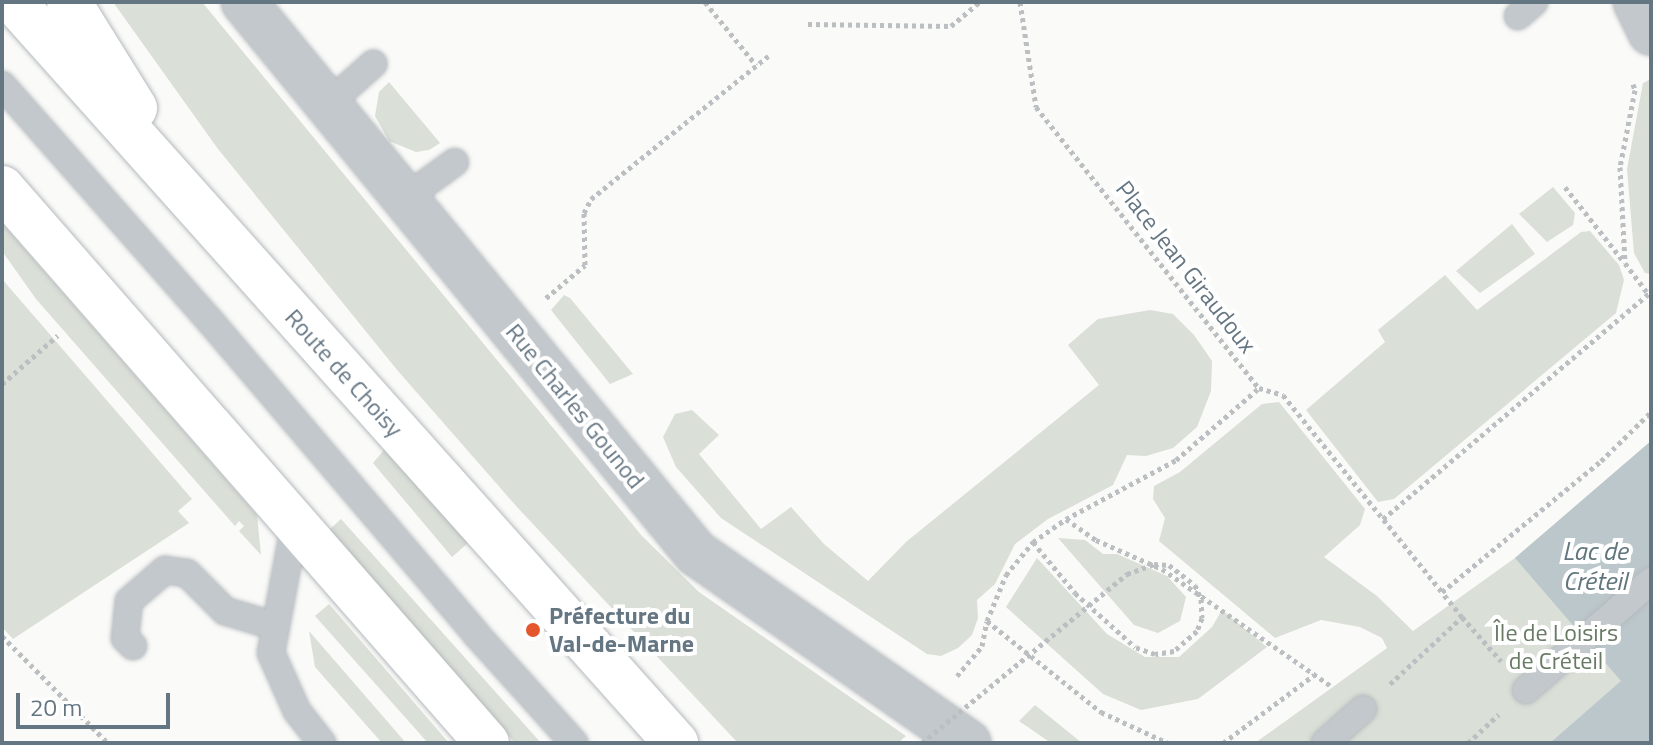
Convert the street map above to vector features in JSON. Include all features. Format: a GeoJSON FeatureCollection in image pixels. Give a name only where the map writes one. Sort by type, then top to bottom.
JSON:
{"type":"FeatureCollection","features":[{"type":"Feature","properties":{"kind":"main road","name":"Route de Choisy"},"geometry":{"type":"LineString","coordinates":[[14,2],[199,213],[676,743]]}},
{"type":"Feature","properties":{"kind":"main road"},"geometry":{"type":"LineString","coordinates":[[69,2],[199,213]]}},
{"type":"Feature","properties":{"kind":"main road"},"geometry":{"type":"LineString","coordinates":[[2,188],[487,743]]}},
{"type":"Feature","properties":{"kind":"street","name":"Rue Charles Gounod"},"geometry":{"type":"LineString","coordinates":[[244,2],[696,553],[968,743]]}},
{"type":"Feature","properties":{"kind":"street"},"geometry":{"type":"LineString","coordinates":[[1636,2],[1651,33]]}},
{"type":"Feature","properties":{"kind":"lane"},"geometry":{"type":"LineString","coordinates":[[327,105],[373,64]]}},
{"type":"Feature","properties":{"kind":"lane"},"geometry":{"type":"LineString","coordinates":[[2,85],[210,321],[476,634],[574,743]]}},
{"type":"Feature","properties":{"kind":"lane"},"geometry":{"type":"LineString","coordinates":[[407,197],[455,162]]}},
{"type":"Feature","properties":{"kind":"lane"},"geometry":{"type":"LineString","coordinates":[[295,523],[271,653],[297,711],[322,743]]}},
{"type":"Feature","properties":{"kind":"lane"},"geometry":{"type":"LineString","coordinates":[[133,646],[125,638],[129,601],[165,570],[187,573],[225,611],[275,626]]}},
{"type":"Feature","properties":{"kind":"lane"},"geometry":{"type":"LineString","coordinates":[[1526,690],[1651,581]]}},
{"type":"Feature","properties":{"kind":"lane"},"geometry":{"type":"LineString","coordinates":[[1325,743],[1363,709]]}},
{"type":"Feature","properties":{"kind":"path"},"geometry":{"type":"LineString","coordinates":[[705,2],[756,65]]}},
{"type":"Feature","properties":{"kind":"path"},"geometry":{"type":"LineString","coordinates":[[808,24],[951,26],[980,2]]}},
{"type":"Feature","properties":{"kind":"path","name":"Place Jean Giraudoux"},"geometry":{"type":"LineString","coordinates":[[1020,2],[1036,107],[1259,388],[1283,395],[1462,617],[1363,709]]}},
{"type":"Feature","properties":{"kind":"path"},"geometry":{"type":"LineString","coordinates":[[536,306],[585,265],[584,213],[591,199],[768,56]]}},
{"type":"Feature","properties":{"kind":"path"},"geometry":{"type":"LineString","coordinates":[[1625,263],[1620,167],[1635,90],[1633,84]]}},
{"type":"Feature","properties":{"kind":"path"},"geometry":{"type":"LineString","coordinates":[[1383,519],[1649,292],[1565,187]]}},
{"type":"Feature","properties":{"kind":"path"},"geometry":{"type":"LineString","coordinates":[[2,384],[58,335]]}},
{"type":"Feature","properties":{"kind":"path"},"geometry":{"type":"LineString","coordinates":[[951,683],[982,646],[987,621],[1006,575],[1033,542],[1066,519],[1176,460],[1259,388]]}},
{"type":"Feature","properties":{"kind":"path"},"geometry":{"type":"LineString","coordinates":[[1442,592],[1601,461],[1651,412]]}},
{"type":"Feature","properties":{"kind":"path"},"geometry":{"type":"LineString","coordinates":[[1066,519],[1096,540],[1162,569],[1314,675],[1223,743]]}},
{"type":"Feature","properties":{"kind":"path"},"geometry":{"type":"LineString","coordinates":[[922,743],[1039,646],[1074,618],[1086,608],[1097,599],[1127,574],[1140,567],[1169,565],[1184,575],[1195,585],[1201,599],[1202,618],[1188,643],[1174,651],[1155,654],[1135,647],[1095,611],[1085,602],[1075,593],[1033,542]]}},
{"type":"Feature","properties":{"kind":"path"},"geometry":{"type":"LineString","coordinates":[[987,621],[1101,712],[1168,743]]}},
{"type":"Feature","properties":{"kind":"path"},"geometry":{"type":"LineString","coordinates":[[2,636],[108,743]]}},
{"type":"Feature","properties":{"kind":"green space"},"geometry":{"type":"Polygon","coordinates":[[[113,2],[202,2],[642,536],[699,592],[906,736],[898,743],[738,743],[517,507],[398,371],[218,149],[113,2]]]}},
{"type":"Feature","properties":{"kind":"green space"},"geometry":{"type":"Polygon","coordinates":[[[1651,79],[1651,274],[1645,273],[1634,253],[1627,169],[1643,83],[1651,79]]]}},
{"type":"Feature","properties":{"kind":"green space"},"geometry":{"type":"Polygon","coordinates":[[[389,82],[440,143],[429,150],[416,152],[389,141],[375,116],[379,92],[389,82]]]}},
{"type":"Feature","properties":{"kind":"green space"},"geometry":{"type":"Polygon","coordinates":[[[1553,187],[1575,213],[1573,225],[1547,242],[1519,214],[1553,187]]]}},
{"type":"Feature","properties":{"kind":"green space"},"geometry":{"type":"Polygon","coordinates":[[[2,223],[257,515],[261,555],[239,531],[244,526],[239,521],[235,526],[36,299],[2,251],[2,223]]]}},
{"type":"Feature","properties":{"kind":"green space"},"geometry":{"type":"Polygon","coordinates":[[[1512,224],[1535,254],[1480,293],[1456,271],[1512,224]]]}},
{"type":"Feature","properties":{"kind":"green space"},"geometry":{"type":"Polygon","coordinates":[[[1590,231],[1619,265],[1624,280],[1616,313],[1394,499],[1378,502],[1306,410],[1385,342],[1378,330],[1445,275],[1477,310],[1581,232],[1590,231]]]}},
{"type":"Feature","properties":{"kind":"green space"},"geometry":{"type":"Polygon","coordinates":[[[2,279],[192,499],[178,511],[189,523],[13,639],[2,627],[2,279]]]}},
{"type":"Feature","properties":{"kind":"green space"},"geometry":{"type":"Polygon","coordinates":[[[564,295],[570,298],[633,374],[610,384],[551,310],[564,295]]]}},
{"type":"Feature","properties":{"kind":"green space"},"geometry":{"type":"Polygon","coordinates":[[[1150,310],[1173,314],[1194,335],[1212,361],[1211,391],[1197,427],[1173,448],[1146,456],[1127,455],[1113,485],[1048,519],[1015,544],[995,584],[977,600],[978,618],[972,635],[958,648],[941,656],[927,654],[721,518],[676,467],[663,437],[675,414],[692,410],[719,435],[699,454],[761,529],[791,507],[824,544],[868,581],[906,542],[1099,385],[1068,345],[1098,319],[1150,310]]]}},
{"type":"Feature","properties":{"kind":"green space","name":"Île de Loisirs de Créteil"},"geometry":{"type":"Polygon","coordinates":[[[1279,402],[1365,509],[1360,525],[1324,557],[1377,596],[1413,631],[1515,558],[1651,441],[1651,743],[1255,743],[1387,648],[1382,638],[1360,627],[1321,620],[1275,638],[1159,541],[1165,518],[1153,499],[1154,486],[1180,472],[1262,404],[1279,402]]]}},
{"type":"Feature","properties":{"kind":"green space"},"geometry":{"type":"Polygon","coordinates":[[[384,450],[468,543],[452,557],[373,463],[384,450]]]}},
{"type":"Feature","properties":{"kind":"green space"},"geometry":{"type":"Polygon","coordinates":[[[341,519],[541,743],[515,743],[329,530],[341,519]]]}},
{"type":"Feature","properties":{"kind":"green space"},"geometry":{"type":"Polygon","coordinates":[[[1058,538],[1085,540],[1103,554],[1117,554],[1167,576],[1186,597],[1180,621],[1158,633],[1134,625],[1058,538]]]}},
{"type":"Feature","properties":{"kind":"green space"},"geometry":{"type":"Polygon","coordinates":[[[1037,558],[1107,634],[1145,657],[1179,657],[1212,627],[1222,610],[1267,647],[1198,699],[1141,710],[1103,694],[1006,607],[1037,558]]]}},
{"type":"Feature","properties":{"kind":"green space"},"geometry":{"type":"Polygon","coordinates":[[[329,604],[449,743],[428,743],[315,616],[329,604]]]}},
{"type":"Feature","properties":{"kind":"green space"},"geometry":{"type":"Polygon","coordinates":[[[309,631],[406,743],[382,743],[315,667],[309,631]]]}},
{"type":"Feature","properties":{"kind":"green space"},"geometry":{"type":"Polygon","coordinates":[[[1035,705],[1082,743],[1051,743],[1019,721],[1035,705]]]}},
{"type":"Feature","properties":{"kind":"water","name":"Lac de Créteil"},"geometry":{"type":"Polygon","coordinates":[[[1651,441],[1651,743],[1550,743],[1621,681],[1515,558],[1651,441]]]}},
{"type":"Feature","properties":{"kind":"place","name":"Préfecture du Val-de-Marne"},"geometry":{"type":"Point","coordinates":[533,630]}}]}
